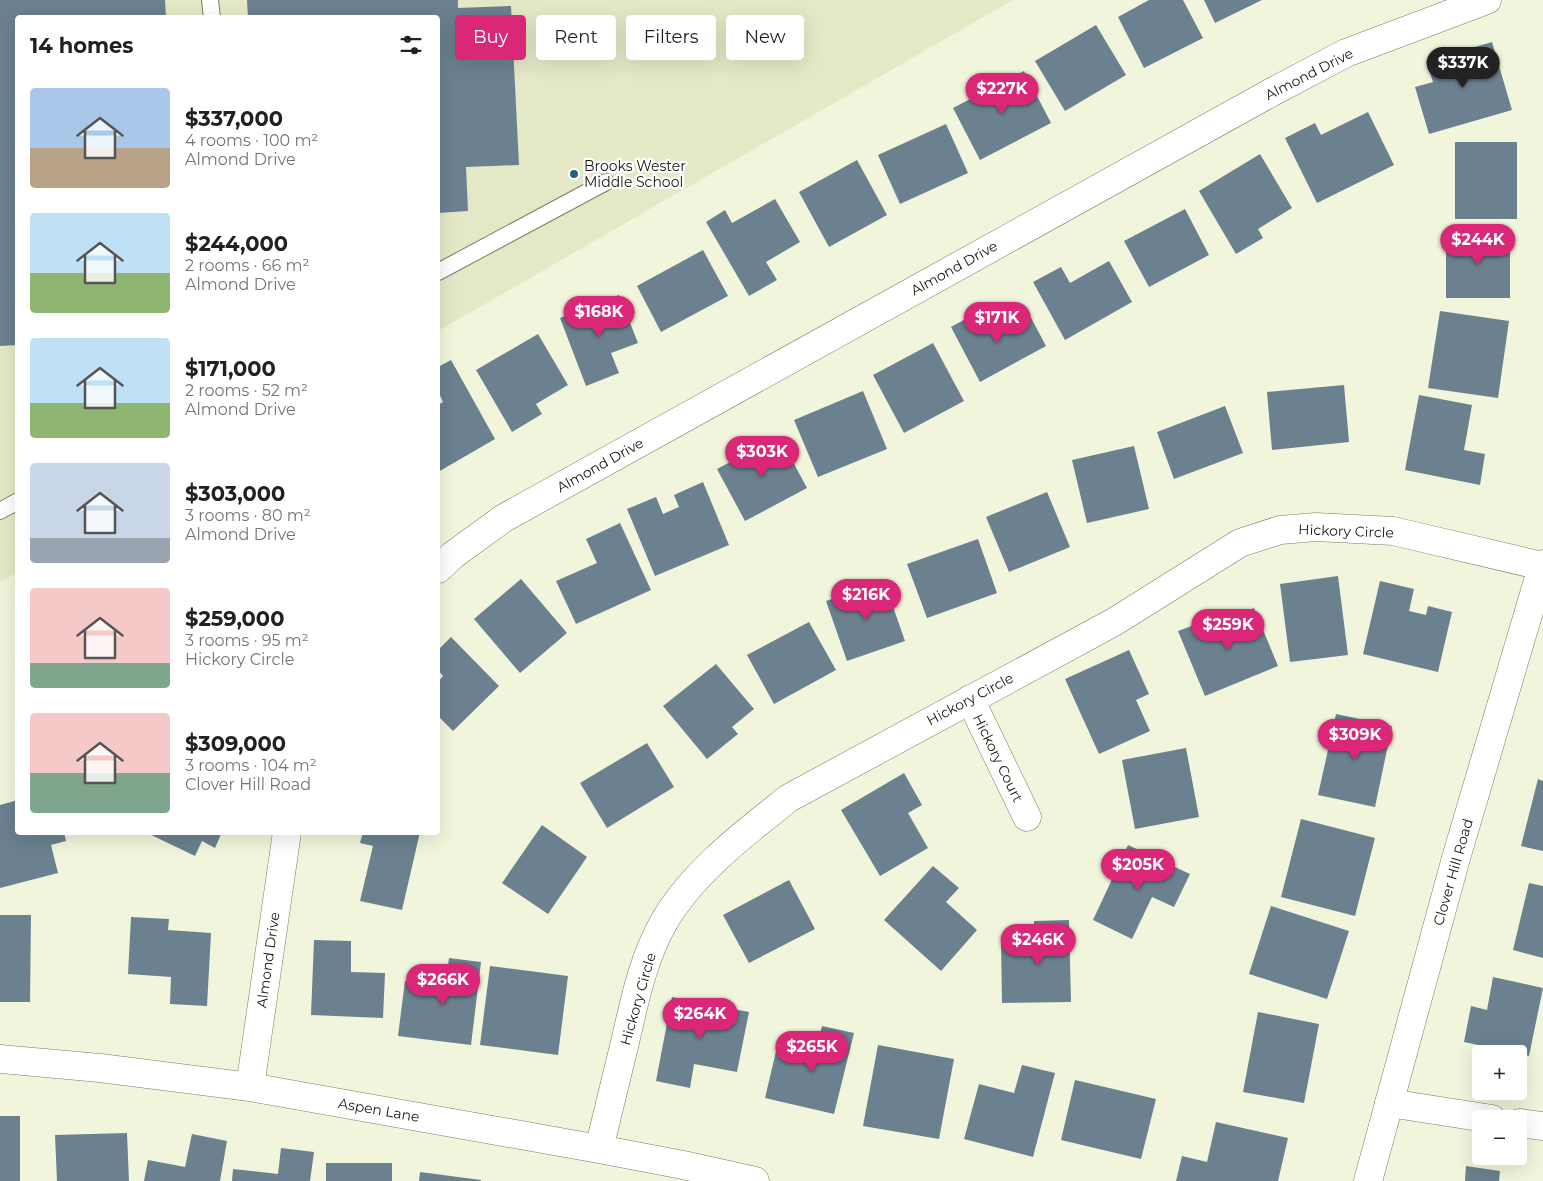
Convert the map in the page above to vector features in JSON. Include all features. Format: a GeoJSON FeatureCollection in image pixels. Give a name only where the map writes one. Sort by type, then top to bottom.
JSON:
{"type":"FeatureCollection","features":[{"type":"Feature","properties":{"kind":"street","name":"Almond Drive"},"geometry":{"type":"LineString","coordinates":[[440,567],[452,555],[504,518],[1274,91],[1346,53],[1487,0]]}},
{"type":"Feature","properties":{"kind":"street","name":"Hickory Circle"},"geometry":{"type":"LineString","coordinates":[[599,1149],[635,999],[650,952],[666,920],[692,884],[742,835],[789,798],[1114,622],[1240,543],[1280,530],[1316,527],[1394,531],[1543,565]]}},
{"type":"Feature","properties":{"kind":"street","name":"Clover Hill Road"},"geometry":{"type":"LineString","coordinates":[[1368,1181],[1456,858],[1543,565]]}},
{"type":"Feature","properties":{"kind":"street","name":"Hickory Court"},"geometry":{"type":"LineString","coordinates":[[970,699],[1027,817]]}},
{"type":"Feature","properties":{"kind":"street","name":"Almond Drive"},"geometry":{"type":"LineString","coordinates":[[250,1087],[287,835]]}},
{"type":"Feature","properties":{"kind":"street","name":"Aspen Lane"},"geometry":{"type":"LineString","coordinates":[[0,1059],[100,1068],[250,1087],[599,1149],[756,1181]]}},
{"type":"Feature","properties":{"kind":"street"},"geometry":{"type":"LineString","coordinates":[[1389,1103],[1472,1116]]}},
{"type":"Feature","properties":{"kind":"street"},"geometry":{"type":"LineString","coordinates":[[1527,1124],[1543,1126]]}},
{"type":"Feature","properties":{"kind":"lane"},"geometry":{"type":"LineString","coordinates":[[210,0],[212,15]]}},
{"type":"Feature","properties":{"kind":"lane"},"geometry":{"type":"LineString","coordinates":[[440,271],[606,182]]}},
{"type":"Feature","properties":{"kind":"lane"},"geometry":{"type":"LineString","coordinates":[[0,510],[15,502]]}},
{"type":"Feature","properties":{"kind":"shaded area","name":"Brooks Wester Middle School"},"geometry":{"type":"Polygon","coordinates":[[[0,0],[1013,0],[440,330],[440,15],[15,15],[15,574],[0,582],[0,0]]]}},
{"type":"Feature","properties":{"kind":"building"},"geometry":{"type":"Polygon","coordinates":[[[0,0],[165,0],[166,15],[15,15],[15,345],[0,346],[0,0]]]}},
{"type":"Feature","properties":{"kind":"building"},"geometry":{"type":"Polygon","coordinates":[[[247,0],[458,0],[458,8],[511,6],[511,15],[455,15],[455,60],[514,60],[519,165],[466,167],[468,211],[440,213],[440,15],[248,15],[247,0]]]}},
{"type":"Feature","properties":{"kind":"building"},"geometry":{"type":"Polygon","coordinates":[[[1149,0],[1183,0],[1203,38],[1144,68],[1118,17],[1149,0]]]}},
{"type":"Feature","properties":{"kind":"building"},"geometry":{"type":"Polygon","coordinates":[[[1204,0],[1262,0],[1215,23],[1204,0]]]}},
{"type":"Feature","properties":{"kind":"building"},"geometry":{"type":"Polygon","coordinates":[[[1096,25],[1126,75],[1065,111],[1035,61],[1096,25]]]}},
{"type":"Feature","properties":{"kind":"building"},"geometry":{"type":"Polygon","coordinates":[[[1492,42],[1512,110],[1429,134],[1415,87],[1433,82],[1426,61],[1492,42]]]}},
{"type":"Feature","properties":{"kind":"building"},"geometry":{"type":"Polygon","coordinates":[[[1024,71],[1051,123],[980,160],[953,108],[1024,71]]]}},
{"type":"Feature","properties":{"kind":"building"},"geometry":{"type":"Polygon","coordinates":[[[1368,112],[1394,165],[1317,203],[1285,138],[1315,123],[1321,135],[1368,112]]]}},
{"type":"Feature","properties":{"kind":"building"},"geometry":{"type":"Polygon","coordinates":[[[946,124],[968,173],[900,204],[878,155],[946,124]]]}},
{"type":"Feature","properties":{"kind":"building"},"geometry":{"type":"Polygon","coordinates":[[[1455,142],[1517,142],[1517,219],[1455,219],[1455,142]]]}},
{"type":"Feature","properties":{"kind":"building"},"geometry":{"type":"Polygon","coordinates":[[[1260,154],[1292,208],[1258,229],[1263,238],[1236,254],[1199,191],[1260,154]]]}},
{"type":"Feature","properties":{"kind":"building"},"geometry":{"type":"Polygon","coordinates":[[[857,160],[887,215],[829,247],[799,192],[857,160]]]}},
{"type":"Feature","properties":{"kind":"building"},"geometry":{"type":"Polygon","coordinates":[[[775,199],[800,242],[766,262],[777,280],[749,296],[706,222],[725,210],[732,223],[775,199]]]}},
{"type":"Feature","properties":{"kind":"building"},"geometry":{"type":"Polygon","coordinates":[[[1185,209],[1209,255],[1149,287],[1124,241],[1185,209]]]}},
{"type":"Feature","properties":{"kind":"building"},"geometry":{"type":"Polygon","coordinates":[[[1446,233],[1510,233],[1510,298],[1446,298],[1446,233]]]}},
{"type":"Feature","properties":{"kind":"building"},"geometry":{"type":"Polygon","coordinates":[[[703,250],[728,296],[661,332],[637,286],[703,250]]]}},
{"type":"Feature","properties":{"kind":"building"},"geometry":{"type":"Polygon","coordinates":[[[1109,261],[1132,302],[1065,340],[1033,282],[1061,267],[1070,283],[1109,261]]]}},
{"type":"Feature","properties":{"kind":"building"},"geometry":{"type":"Polygon","coordinates":[[[619,295],[638,343],[611,353],[619,373],[586,386],[560,318],[619,295]]]}},
{"type":"Feature","properties":{"kind":"building"},"geometry":{"type":"Polygon","coordinates":[[[980,311],[992,334],[1029,314],[1046,346],[980,382],[951,327],[980,311]]]}},
{"type":"Feature","properties":{"kind":"building"},"geometry":{"type":"Polygon","coordinates":[[[1440,311],[1509,321],[1498,398],[1428,388],[1440,311]]]}},
{"type":"Feature","properties":{"kind":"building"},"geometry":{"type":"Polygon","coordinates":[[[538,334],[568,385],[536,404],[542,414],[512,432],[476,370],[538,334]]]}},
{"type":"Feature","properties":{"kind":"building"},"geometry":{"type":"Polygon","coordinates":[[[933,343],[964,401],[904,433],[873,375],[933,343]]]}},
{"type":"Feature","properties":{"kind":"building"},"geometry":{"type":"Polygon","coordinates":[[[451,360],[495,439],[440,471],[440,404],[443,402],[440,395],[440,366],[451,360]]]}},
{"type":"Feature","properties":{"kind":"building"},"geometry":{"type":"Polygon","coordinates":[[[1344,385],[1349,442],[1272,450],[1267,392],[1344,385]]]}},
{"type":"Feature","properties":{"kind":"building"},"geometry":{"type":"Polygon","coordinates":[[[863,391],[887,449],[818,477],[794,420],[863,391]]]}},
{"type":"Feature","properties":{"kind":"building"},"geometry":{"type":"Polygon","coordinates":[[[1419,395],[1472,405],[1464,450],[1485,454],[1480,485],[1405,470],[1419,395]]]}},
{"type":"Feature","properties":{"kind":"building"},"geometry":{"type":"Polygon","coordinates":[[[1225,406],[1243,453],[1174,479],[1157,432],[1225,406]]]}},
{"type":"Feature","properties":{"kind":"building"},"geometry":{"type":"Polygon","coordinates":[[[779,436],[807,488],[745,521],[717,469],[779,436]]]}},
{"type":"Feature","properties":{"kind":"building"},"geometry":{"type":"Polygon","coordinates":[[[1134,446],[1149,509],[1087,523],[1072,460],[1134,446]]]}},
{"type":"Feature","properties":{"kind":"building"},"geometry":{"type":"Polygon","coordinates":[[[703,482],[729,545],[655,576],[627,509],[656,497],[663,514],[679,507],[674,495],[703,482]]]}},
{"type":"Feature","properties":{"kind":"building"},"geometry":{"type":"Polygon","coordinates":[[[1047,492],[1070,547],[1009,572],[986,517],[1047,492]]]}},
{"type":"Feature","properties":{"kind":"building"},"geometry":{"type":"Polygon","coordinates":[[[620,523],[651,590],[576,624],[556,581],[597,563],[586,539],[620,523]]]}},
{"type":"Feature","properties":{"kind":"building"},"geometry":{"type":"Polygon","coordinates":[[[978,539],[997,593],[927,618],[907,564],[978,539]]]}},
{"type":"Feature","properties":{"kind":"building"},"geometry":{"type":"Polygon","coordinates":[[[1338,576],[1348,655],[1290,662],[1280,584],[1338,576]]]}},
{"type":"Feature","properties":{"kind":"building"},"geometry":{"type":"Polygon","coordinates":[[[521,579],[567,633],[520,673],[474,619],[521,579]]]}},
{"type":"Feature","properties":{"kind":"building"},"geometry":{"type":"Polygon","coordinates":[[[884,581],[905,641],[847,661],[826,601],[884,581]]]}},
{"type":"Feature","properties":{"kind":"building"},"geometry":{"type":"Polygon","coordinates":[[[1380,581],[1414,589],[1409,611],[1426,615],[1428,606],[1452,612],[1438,672],[1363,654],[1380,581]]]}},
{"type":"Feature","properties":{"kind":"building"},"geometry":{"type":"Polygon","coordinates":[[[1254,608],[1278,666],[1205,696],[1178,631],[1208,620],[1210,626],[1254,608]]]}},
{"type":"Feature","properties":{"kind":"building"},"geometry":{"type":"Polygon","coordinates":[[[809,622],[836,670],[774,704],[747,655],[809,622]]]}},
{"type":"Feature","properties":{"kind":"building"},"geometry":{"type":"Polygon","coordinates":[[[451,637],[499,686],[453,731],[440,718],[440,680],[443,676],[440,672],[440,648],[451,637]]]}},
{"type":"Feature","properties":{"kind":"building"},"geometry":{"type":"Polygon","coordinates":[[[1129,650],[1149,694],[1136,700],[1150,731],[1099,754],[1065,679],[1129,650]]]}},
{"type":"Feature","properties":{"kind":"building"},"geometry":{"type":"Polygon","coordinates":[[[716,664],[754,709],[732,727],[738,734],[707,759],[663,706],[716,664]]]}},
{"type":"Feature","properties":{"kind":"building"},"geometry":{"type":"Polygon","coordinates":[[[1336,714],[1392,726],[1375,807],[1318,795],[1336,714]]]}},
{"type":"Feature","properties":{"kind":"building"},"geometry":{"type":"Polygon","coordinates":[[[647,743],[674,787],[607,828],[580,783],[647,743]]]}},
{"type":"Feature","properties":{"kind":"building"},"geometry":{"type":"Polygon","coordinates":[[[1186,748],[1199,817],[1135,829],[1122,760],[1186,748]]]}},
{"type":"Feature","properties":{"kind":"building"},"geometry":{"type":"Polygon","coordinates":[[[904,773],[922,805],[908,813],[928,848],[880,876],[841,810],[904,773]]]}},
{"type":"Feature","properties":{"kind":"building"},"geometry":{"type":"Polygon","coordinates":[[[1538,779],[1543,781],[1543,851],[1521,846],[1538,779]]]}},
{"type":"Feature","properties":{"kind":"building"},"geometry":{"type":"Polygon","coordinates":[[[15,801],[15,835],[65,835],[66,841],[51,845],[58,873],[0,888],[0,805],[15,801]]]}},
{"type":"Feature","properties":{"kind":"building"},"geometry":{"type":"Polygon","coordinates":[[[1301,819],[1375,838],[1355,916],[1281,897],[1301,819]]]}},
{"type":"Feature","properties":{"kind":"building"},"geometry":{"type":"Polygon","coordinates":[[[542,825],[587,857],[548,914],[502,883],[542,825]]]}},
{"type":"Feature","properties":{"kind":"building"},"geometry":{"type":"Polygon","coordinates":[[[151,835],[221,835],[215,848],[202,841],[195,856],[151,835]]]}},
{"type":"Feature","properties":{"kind":"building"},"geometry":{"type":"Polygon","coordinates":[[[362,835],[419,835],[402,910],[360,901],[373,846],[360,843],[362,835]]]}},
{"type":"Feature","properties":{"kind":"building"},"geometry":{"type":"Polygon","coordinates":[[[1128,845],[1190,874],[1174,907],[1152,897],[1132,939],[1093,920],[1128,845]]]}},
{"type":"Feature","properties":{"kind":"building"},"geometry":{"type":"Polygon","coordinates":[[[933,866],[959,888],[946,902],[977,930],[941,971],[884,920],[933,866]]]}},
{"type":"Feature","properties":{"kind":"building"},"geometry":{"type":"Polygon","coordinates":[[[789,880],[815,929],[749,963],[723,915],[789,880]]]}},
{"type":"Feature","properties":{"kind":"building"},"geometry":{"type":"Polygon","coordinates":[[[1529,883],[1543,886],[1543,958],[1513,950],[1529,883]]]}},
{"type":"Feature","properties":{"kind":"building"},"geometry":{"type":"Polygon","coordinates":[[[1271,906],[1349,931],[1327,999],[1249,974],[1271,906]]]}},
{"type":"Feature","properties":{"kind":"building"},"geometry":{"type":"Polygon","coordinates":[[[0,915],[31,915],[30,1002],[0,1002],[0,915]]]}},
{"type":"Feature","properties":{"kind":"building"},"geometry":{"type":"Polygon","coordinates":[[[131,917],[169,919],[168,930],[211,933],[207,1006],[170,1004],[171,977],[128,974],[131,917]]]}},
{"type":"Feature","properties":{"kind":"building"},"geometry":{"type":"Polygon","coordinates":[[[1069,920],[1071,1002],[1002,1003],[1001,942],[1034,941],[1034,921],[1069,920]]]}},
{"type":"Feature","properties":{"kind":"building"},"geometry":{"type":"Polygon","coordinates":[[[314,940],[351,941],[351,972],[385,973],[383,1018],[311,1015],[314,940]]]}},
{"type":"Feature","properties":{"kind":"building"},"geometry":{"type":"Polygon","coordinates":[[[449,958],[481,962],[471,1045],[398,1036],[405,981],[445,986],[449,958]]]}},
{"type":"Feature","properties":{"kind":"building"},"geometry":{"type":"Polygon","coordinates":[[[490,966],[568,976],[558,1055],[480,1045],[490,966]]]}},
{"type":"Feature","properties":{"kind":"building"},"geometry":{"type":"Polygon","coordinates":[[[1493,977],[1543,988],[1529,1056],[1527,1056],[1527,1045],[1478,1045],[1464,1042],[1471,1006],[1487,1010],[1493,977]]]}},
{"type":"Feature","properties":{"kind":"building"},"geometry":{"type":"Polygon","coordinates":[[[672,997],[749,1012],[737,1072],[694,1064],[690,1088],[656,1081],[672,997]]]}},
{"type":"Feature","properties":{"kind":"building"},"geometry":{"type":"Polygon","coordinates":[[[1258,1012],[1319,1024],[1304,1103],[1243,1092],[1258,1012]]]}},
{"type":"Feature","properties":{"kind":"building"},"geometry":{"type":"Polygon","coordinates":[[[822,1026],[854,1033],[834,1114],[765,1098],[777,1047],[815,1056],[822,1026]]]}},
{"type":"Feature","properties":{"kind":"building"},"geometry":{"type":"Polygon","coordinates":[[[878,1045],[954,1059],[939,1139],[863,1126],[878,1045]]]}},
{"type":"Feature","properties":{"kind":"building"},"geometry":{"type":"Polygon","coordinates":[[[1022,1065],[1055,1073],[1033,1157],[964,1139],[979,1084],[1014,1093],[1022,1065]]]}},
{"type":"Feature","properties":{"kind":"building"},"geometry":{"type":"Polygon","coordinates":[[[1075,1080],[1156,1099],[1141,1159],[1061,1140],[1075,1080]]]}},
{"type":"Feature","properties":{"kind":"building"},"geometry":{"type":"Polygon","coordinates":[[[0,1116],[20,1116],[20,1181],[0,1181],[0,1116]]]}},
{"type":"Feature","properties":{"kind":"building"},"geometry":{"type":"Polygon","coordinates":[[[1216,1122],[1288,1138],[1278,1181],[1176,1181],[1182,1156],[1207,1162],[1216,1122]]]}},
{"type":"Feature","properties":{"kind":"building"},"geometry":{"type":"Polygon","coordinates":[[[127,1133],[129,1181],[57,1181],[55,1135],[127,1133]]]}},
{"type":"Feature","properties":{"kind":"building"},"geometry":{"type":"Polygon","coordinates":[[[192,1134],[227,1141],[220,1181],[144,1181],[148,1160],[185,1167],[192,1134]]]}},
{"type":"Feature","properties":{"kind":"building"},"geometry":{"type":"Polygon","coordinates":[[[281,1148],[314,1152],[310,1181],[232,1181],[233,1169],[278,1174],[281,1148]]]}},
{"type":"Feature","properties":{"kind":"building"},"geometry":{"type":"Polygon","coordinates":[[[326,1163],[392,1163],[392,1181],[326,1181],[326,1163]]]}},
{"type":"Feature","properties":{"kind":"building"},"geometry":{"type":"Polygon","coordinates":[[[1466,1166],[1500,1171],[1499,1181],[1465,1181],[1466,1166]]]}},
{"type":"Feature","properties":{"kind":"building"},"geometry":{"type":"Polygon","coordinates":[[[420,1172],[481,1180],[481,1181],[419,1181],[420,1172]]]}},
{"type":"Feature","properties":{"kind":"place","name":"Brooks Wester Middle School"},"geometry":{"type":"Point","coordinates":[574,174]}}]}
